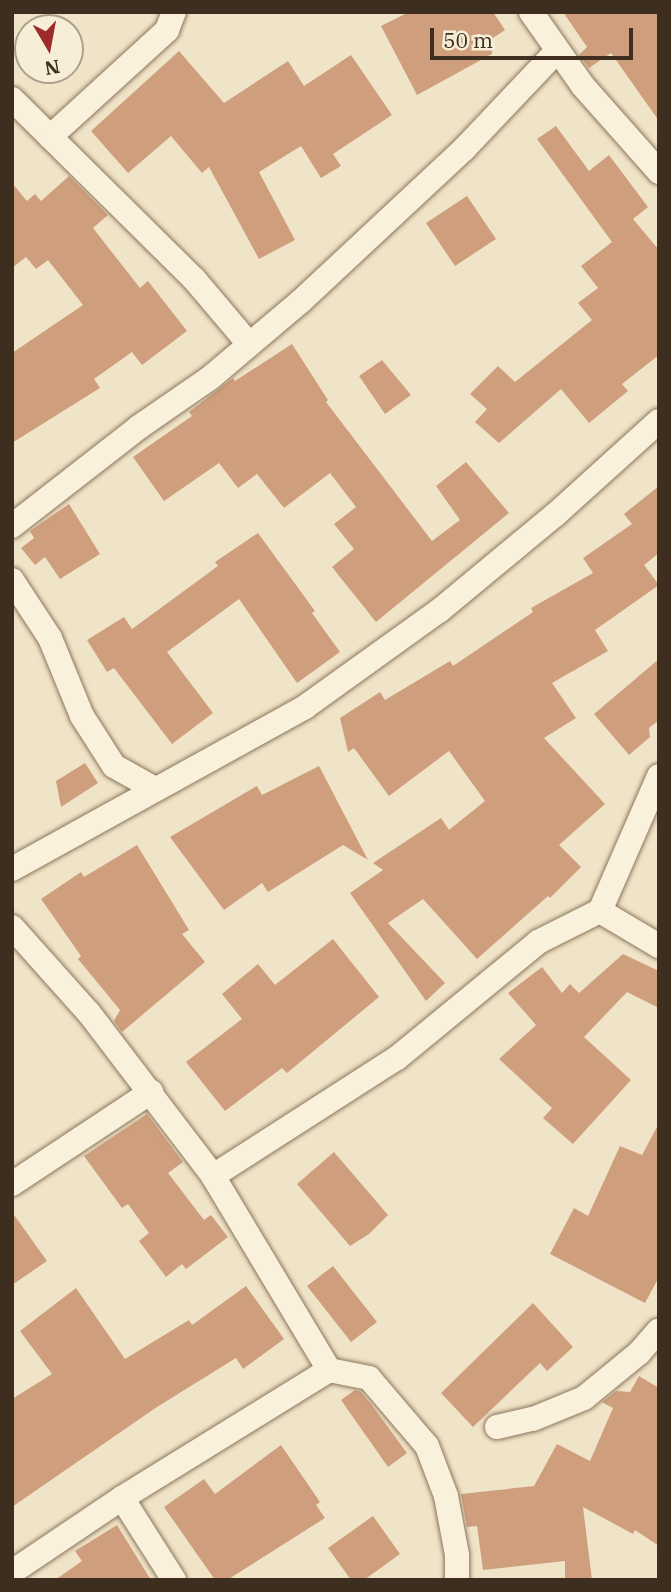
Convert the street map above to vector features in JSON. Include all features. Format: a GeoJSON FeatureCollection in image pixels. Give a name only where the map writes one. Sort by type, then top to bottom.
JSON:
{"type":"FeatureCollection","features":[{"type":"Feature","properties":{"kind":"street"},"geometry":{"type":"LineString","coordinates":[[50,137],[167,30],[174,12]]}},
{"type":"Feature","properties":{"kind":"street"},"geometry":{"type":"LineString","coordinates":[[531,12],[556,52],[659,172]]}},
{"type":"Feature","properties":{"kind":"street"},"geometry":{"type":"LineString","coordinates":[[12,526],[139,427],[211,378],[301,301],[376,227],[453,159],[556,52]]}},
{"type":"Feature","properties":{"kind":"street"},"geometry":{"type":"LineString","coordinates":[[12,99],[194,279],[249,344]]}},
{"type":"Feature","properties":{"kind":"street"},"geometry":{"type":"LineString","coordinates":[[12,869],[305,707],[388,648],[556,514],[659,421]]}},
{"type":"Feature","properties":{"kind":"street"},"geometry":{"type":"LineString","coordinates":[[12,580],[50,638],[82,716],[114,766],[155,789]]}},
{"type":"Feature","properties":{"kind":"street"},"geometry":{"type":"LineString","coordinates":[[213,1176],[397,1058],[538,942],[600,911],[659,776]]}},
{"type":"Feature","properties":{"kind":"street"},"geometry":{"type":"LineString","coordinates":[[600,911],[659,946]]}},
{"type":"Feature","properties":{"kind":"street"},"geometry":{"type":"LineString","coordinates":[[12,927],[89,1013],[213,1176],[329,1370]]}},
{"type":"Feature","properties":{"kind":"street"},"geometry":{"type":"LineString","coordinates":[[12,1184],[151,1092]]}},
{"type":"Feature","properties":{"kind":"street"},"geometry":{"type":"LineString","coordinates":[[497,1427],[533,1419],[584,1398],[639,1353],[659,1330]]}},
{"type":"Feature","properties":{"kind":"street"},"geometry":{"type":"LineString","coordinates":[[12,1572],[122,1498],[329,1370],[369,1378],[428,1446],[446,1496],[457,1555],[457,1580]]}},
{"type":"Feature","properties":{"kind":"street"},"geometry":{"type":"LineString","coordinates":[[122,1498],[174,1580]]}},
{"type":"Feature","properties":{"kind":"building"},"geometry":{"type":"Polygon","coordinates":[[[409,12],[493,12],[505,30],[493,38],[492,54],[417,95],[381,26],[409,12]]]}},
{"type":"Feature","properties":{"kind":"building"},"geometry":{"type":"Polygon","coordinates":[[[563,12],[659,12],[659,121],[611,53],[589,68],[579,55],[587,47],[563,12]]]}},
{"type":"Feature","properties":{"kind":"building"},"geometry":{"type":"Polygon","coordinates":[[[179,51],[224,103],[288,61],[304,86],[351,55],[392,115],[333,154],[341,166],[321,178],[301,146],[259,172],[295,240],[259,259],[209,167],[202,173],[171,136],[128,173],[91,131],[179,51]]]}},
{"type":"Feature","properties":{"kind":"building"},"geometry":{"type":"Polygon","coordinates":[[[556,126],[589,171],[609,155],[648,207],[633,219],[659,250],[659,355],[622,384],[628,391],[589,423],[561,389],[499,443],[475,422],[487,409],[470,394],[498,366],[515,382],[592,320],[578,303],[598,288],[581,266],[612,242],[537,139],[556,126]]]}},
{"type":"Feature","properties":{"kind":"building"},"geometry":{"type":"Polygon","coordinates":[[[69,176],[108,215],[93,228],[140,288],[148,281],[187,331],[142,365],[132,352],[94,379],[100,388],[12,443],[12,353],[83,305],[48,260],[36,269],[26,257],[12,268],[12,183],[27,201],[35,194],[41,201],[69,176]]]}},
{"type":"Feature","properties":{"kind":"building"},"geometry":{"type":"Polygon","coordinates":[[[467,196],[496,239],[455,266],[426,223],[467,196]]]}},
{"type":"Feature","properties":{"kind":"building"},"geometry":{"type":"Polygon","coordinates":[[[292,344],[328,400],[326,402],[432,541],[460,520],[436,486],[466,462],[509,513],[376,622],[332,567],[354,549],[334,524],[356,507],[330,473],[284,508],[257,474],[238,488],[219,463],[164,501],[133,457],[192,416],[189,412],[233,378],[235,381],[292,344]]]}},
{"type":"Feature","properties":{"kind":"building"},"geometry":{"type":"Polygon","coordinates":[[[382,360],[411,395],[385,414],[359,376],[382,360]]]}},
{"type":"Feature","properties":{"kind":"building"},"geometry":{"type":"Polygon","coordinates":[[[659,486],[659,553],[644,565],[659,585],[595,630],[608,651],[552,683],[576,718],[544,738],[605,804],[559,845],[581,867],[550,898],[548,896],[477,959],[423,899],[388,923],[445,983],[426,1001],[350,893],[383,870],[373,863],[441,818],[449,830],[485,801],[449,751],[389,796],[354,748],[348,752],[340,718],[380,692],[385,700],[450,661],[453,666],[533,612],[531,608],[593,573],[583,558],[632,524],[624,514],[659,486]]]}},
{"type":"Feature","properties":{"kind":"building"},"geometry":{"type":"Polygon","coordinates":[[[69,504],[100,554],[60,579],[45,557],[35,565],[21,548],[34,538],[30,531],[69,504]]]}},
{"type":"Feature","properties":{"kind":"building"},"geometry":{"type":"Polygon","coordinates":[[[258,533],[315,611],[312,613],[340,652],[297,683],[239,599],[167,652],[213,713],[172,744],[114,668],[107,672],[87,640],[124,617],[132,629],[218,566],[215,562],[258,533]]]}},
{"type":"Feature","properties":{"kind":"building"},"geometry":{"type":"Polygon","coordinates":[[[659,659],[659,720],[649,728],[650,737],[629,755],[594,714],[659,659]]]}},
{"type":"Feature","properties":{"kind":"building"},"geometry":{"type":"Polygon","coordinates":[[[85,763],[98,783],[61,807],[56,781],[85,763]]]}},
{"type":"Feature","properties":{"kind":"building"},"geometry":{"type":"Polygon","coordinates":[[[319,766],[368,860],[343,845],[268,892],[262,883],[224,910],[170,837],[257,786],[262,795],[319,766]]]}},
{"type":"Feature","properties":{"kind":"building"},"geometry":{"type":"Polygon","coordinates":[[[137,845],[189,930],[182,934],[205,962],[122,1032],[114,1021],[120,1010],[78,959],[81,956],[41,899],[81,872],[84,877],[137,845]]]}},
{"type":"Feature","properties":{"kind":"building"},"geometry":{"type":"Polygon","coordinates":[[[333,939],[379,997],[287,1073],[282,1068],[225,1111],[186,1062],[242,1019],[222,994],[258,964],[275,985],[333,939]]]}},
{"type":"Feature","properties":{"kind":"building"},"geometry":{"type":"Polygon","coordinates":[[[623,954],[659,971],[659,1008],[627,992],[584,1037],[631,1080],[573,1144],[543,1118],[552,1108],[499,1059],[536,1025],[508,993],[542,967],[562,993],[570,984],[579,993],[623,954]]]}},
{"type":"Feature","properties":{"kind":"building"},"geometry":{"type":"Polygon","coordinates":[[[147,1114],[183,1162],[168,1173],[204,1220],[211,1215],[228,1237],[186,1269],[182,1264],[166,1277],[139,1241],[149,1233],[128,1204],[122,1208],[84,1156],[147,1114]]]}},
{"type":"Feature","properties":{"kind":"building"},"geometry":{"type":"Polygon","coordinates":[[[659,1123],[659,1277],[645,1303],[550,1254],[574,1208],[588,1216],[620,1146],[642,1155],[659,1123]]]}},
{"type":"Feature","properties":{"kind":"building"},"geometry":{"type":"Polygon","coordinates":[[[334,1152],[388,1215],[369,1234],[350,1246],[297,1184],[334,1152]]]}},
{"type":"Feature","properties":{"kind":"building"},"geometry":{"type":"Polygon","coordinates":[[[12,1212],[47,1261],[12,1285],[12,1212]]]}},
{"type":"Feature","properties":{"kind":"building"},"geometry":{"type":"Polygon","coordinates":[[[333,1266],[377,1322],[351,1342],[307,1286],[333,1266]]]}},
{"type":"Feature","properties":{"kind":"building"},"geometry":{"type":"Polygon","coordinates":[[[246,1286],[284,1339],[243,1369],[236,1358],[157,1407],[12,1507],[12,1399],[52,1374],[20,1331],[76,1288],[125,1359],[189,1320],[192,1325],[246,1286]]]}},
{"type":"Feature","properties":{"kind":"building"},"geometry":{"type":"Polygon","coordinates":[[[533,1303],[573,1347],[547,1371],[540,1363],[473,1427],[441,1393],[533,1303]]]}},
{"type":"Feature","properties":{"kind":"building"},"geometry":{"type":"Polygon","coordinates":[[[639,1376],[659,1388],[659,1546],[635,1530],[633,1534],[583,1507],[592,1580],[565,1580],[565,1561],[483,1570],[477,1526],[467,1527],[461,1494],[534,1486],[557,1444],[590,1461],[613,1408],[602,1402],[616,1391],[630,1392],[639,1376]]]}},
{"type":"Feature","properties":{"kind":"building"},"geometry":{"type":"Polygon","coordinates":[[[355,1390],[361,1392],[371,1404],[407,1453],[388,1467],[341,1400],[355,1390]]]}},
{"type":"Feature","properties":{"kind":"building"},"geometry":{"type":"Polygon","coordinates":[[[281,1445],[320,1502],[316,1505],[325,1518],[227,1580],[215,1580],[164,1507],[204,1479],[215,1494],[281,1445]]]}},
{"type":"Feature","properties":{"kind":"building"},"geometry":{"type":"Polygon","coordinates":[[[373,1516],[400,1554],[364,1580],[351,1580],[328,1548],[373,1516]]]}},
{"type":"Feature","properties":{"kind":"building"},"geometry":{"type":"Polygon","coordinates":[[[117,1525],[151,1580],[55,1580],[82,1561],[75,1551],[117,1525]]]}}]}
